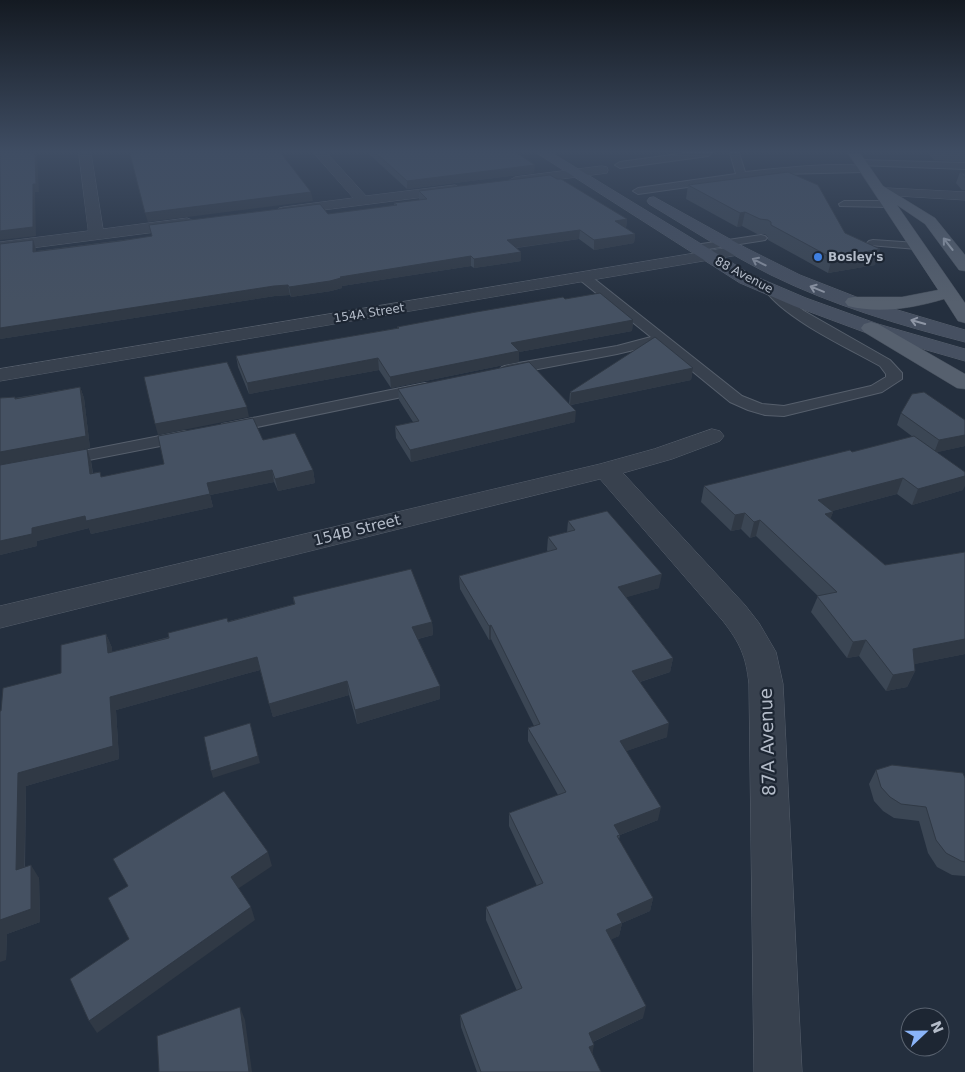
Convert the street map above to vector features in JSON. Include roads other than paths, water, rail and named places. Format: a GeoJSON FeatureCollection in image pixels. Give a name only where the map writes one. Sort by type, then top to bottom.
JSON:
{"type":"FeatureCollection","features":[{"type":"Feature","properties":{"kind":"main road","name":"88 Avenue"},"geometry":{"type":"LineString","coordinates":[[623,203],[735,273],[822,318],[871,328],[965,355]]}},
{"type":"Feature","properties":{"kind":"main road","name":"88 Avenue"},"geometry":{"type":"LineString","coordinates":[[658,203],[732,247],[796,280],[854,302],[965,336]]}},
{"type":"Feature","properties":{"kind":"main road"},"geometry":{"type":"LineString","coordinates":[[890,203],[965,317]]}},
{"type":"Feature","properties":{"kind":"main road"},"geometry":{"type":"LineString","coordinates":[[896,203],[930,221],[965,266]]}},
{"type":"Feature","properties":{"kind":"main road"},"geometry":{"type":"LineString","coordinates":[[854,302],[883,305],[909,303],[949,292]]}},
{"type":"Feature","properties":{"kind":"main road"},"geometry":{"type":"LineString","coordinates":[[871,328],[965,383]]}},
{"type":"Feature","properties":{"kind":"street"},"geometry":{"type":"LineString","coordinates":[[92,203],[96,235]]}},
{"type":"Feature","properties":{"kind":"street"},"geometry":{"type":"LineString","coordinates":[[274,212],[347,203]]}},
{"type":"Feature","properties":{"kind":"street"},"geometry":{"type":"LineString","coordinates":[[0,247],[204,221]]}},
{"type":"Feature","properties":{"kind":"street","name":"154A Street"},"geometry":{"type":"LineString","coordinates":[[0,375],[584,277],[732,247]]}},
{"type":"Feature","properties":{"kind":"street","name":"154B Street"},"geometry":{"type":"LineString","coordinates":[[0,617],[606,470],[663,454],[712,436]]}},
{"type":"Feature","properties":{"kind":"street","name":"87A Avenue"},"geometry":{"type":"LineString","coordinates":[[606,470],[734,613],[752,635],[762,659],[766,684],[778,1072]]}},
{"type":"Feature","properties":{"kind":"lane"},"geometry":{"type":"LineString","coordinates":[[844,204],[851,203]]}},
{"type":"Feature","properties":{"kind":"lane"},"geometry":{"type":"LineString","coordinates":[[732,247],[761,238]]}},
{"type":"Feature","properties":{"kind":"lane"},"geometry":{"type":"LineString","coordinates":[[873,243],[917,246]]}},
{"type":"Feature","properties":{"kind":"lane"},"geometry":{"type":"LineString","coordinates":[[584,277],[736,399],[747,405],[772,412],[799,408],[876,388],[894,379],[894,373],[885,363],[822,318]]}},
{"type":"Feature","properties":{"kind":"lane"},"geometry":{"type":"LineString","coordinates":[[492,373],[662,339]]}},
{"type":"Feature","properties":{"kind":"lane"},"geometry":{"type":"LineString","coordinates":[[217,430],[440,384]]}},
{"type":"Feature","properties":{"kind":"lane"},"geometry":{"type":"LineString","coordinates":[[47,463],[198,434]]}},
{"type":"Feature","properties":{"kind":"place","name":"Bosley's"},"geometry":{"type":"Point","coordinates":[818,257]}}]}
